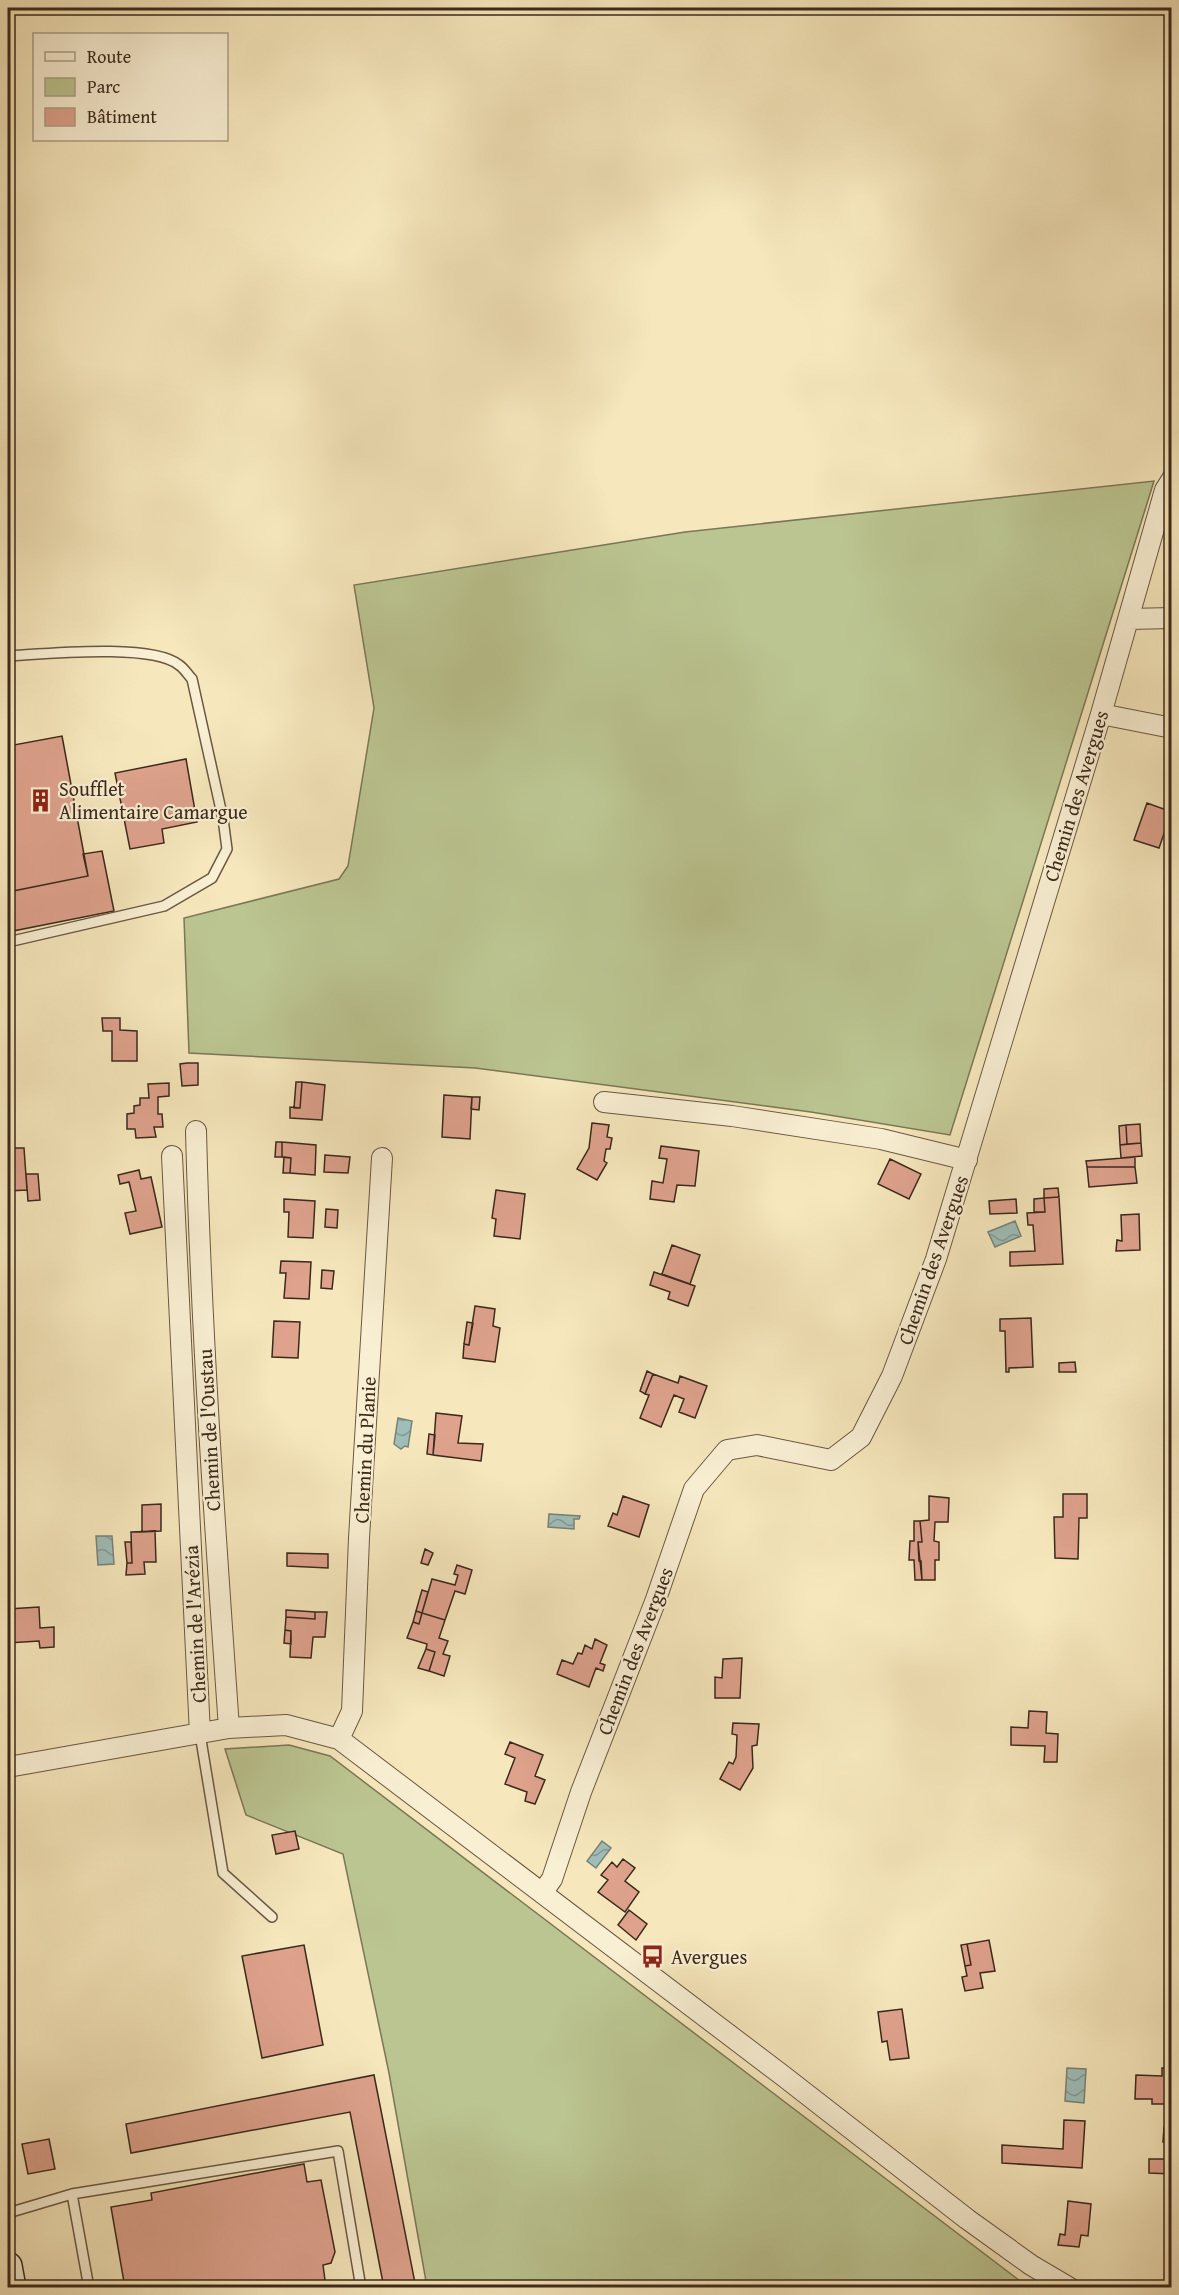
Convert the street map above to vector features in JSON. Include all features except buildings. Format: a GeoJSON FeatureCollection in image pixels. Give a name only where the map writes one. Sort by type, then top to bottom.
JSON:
{"type":"FeatureCollection","features":[{"type":"Feature","properties":{"kind":"street","name":"Chemin des Avergues"},"geometry":{"type":"LineString","coordinates":[[542,1893],[552,1879],[581,1792],[656,1602],[694,1489],[727,1450],[757,1445],[831,1460],[861,1437],[892,1376],[936,1259],[967,1160],[1101,714],[1165,490],[1172,478]]}},
{"type":"Feature","properties":{"kind":"street"},"geometry":{"type":"LineString","coordinates":[[1129,619],[1172,618]]}},
{"type":"Feature","properties":{"kind":"street"},"geometry":{"type":"LineString","coordinates":[[1101,714],[1172,728]]}},
{"type":"Feature","properties":{"kind":"street"},"geometry":{"type":"LineString","coordinates":[[604,1102],[732,1116],[881,1139],[967,1160]]}},
{"type":"Feature","properties":{"kind":"street","name":"Chemin de l'Oustau"},"geometry":{"type":"LineString","coordinates":[[196,1131],[208,1425],[228,1728]]}},
{"type":"Feature","properties":{"kind":"street","name":"Chemin de l'Arézia"},"geometry":{"type":"LineString","coordinates":[[172,1156],[200,1734]]}},
{"type":"Feature","properties":{"kind":"street","name":"Chemin du Planie"},"geometry":{"type":"LineString","coordinates":[[339,1739],[352,1711],[359,1538],[382,1158]]}},
{"type":"Feature","properties":{"kind":"street"},"geometry":{"type":"LineString","coordinates":[[8,1767],[228,1728],[286,1725],[339,1739],[782,2075],[967,2219],[1031,2265],[1070,2288]]}},
{"type":"Feature","properties":{"kind":"street"},"geometry":{"type":"LineString","coordinates":[[8,2266],[12,2288]]}},
{"type":"Feature","properties":{"kind":"lane"},"geometry":{"type":"LineString","coordinates":[[8,656],[86,652],[144,653],[178,664],[192,679],[223,819],[227,849],[212,878],[164,906],[8,942]]}},
{"type":"Feature","properties":{"kind":"lane"},"geometry":{"type":"LineString","coordinates":[[200,1734],[223,1873],[272,1917]]}},
{"type":"Feature","properties":{"kind":"lane"},"geometry":{"type":"LineString","coordinates":[[8,2213],[72,2194],[338,2151],[361,2288]]}},
{"type":"Feature","properties":{"kind":"lane"},"geometry":{"type":"LineString","coordinates":[[72,2194],[89,2288]]}},
{"type":"Feature","properties":{"kind":"green space"},"geometry":{"type":"Polygon","coordinates":[[[1154,481],[950,1135],[811,1112],[475,1068],[189,1053],[184,918],[339,879],[348,866],[374,708],[354,585],[685,532],[1154,481]]]}},
{"type":"Feature","properties":{"kind":"green space"},"geometry":{"type":"Polygon","coordinates":[[[289,1745],[330,1756],[1028,2287],[427,2287],[389,2073],[343,1854],[246,1815],[225,1749],[289,1745]]]}},
{"type":"Feature","properties":{"kind":"water"},"geometry":{"type":"Polygon","coordinates":[[[1015,1221],[1021,1236],[995,1247],[988,1232],[1015,1221]]]}},
{"type":"Feature","properties":{"kind":"water"},"geometry":{"type":"Polygon","coordinates":[[[398,1418],[412,1421],[408,1447],[401,1449],[394,1444],[398,1418]]]}},
{"type":"Feature","properties":{"kind":"water"},"geometry":{"type":"Polygon","coordinates":[[[549,1514],[580,1516],[579,1519],[574,1519],[574,1529],[548,1527],[549,1514]]]}},
{"type":"Feature","properties":{"kind":"water"},"geometry":{"type":"Polygon","coordinates":[[[96,1536],[112,1536],[114,1564],[98,1565],[96,1536]]]}},
{"type":"Feature","properties":{"kind":"water"},"geometry":{"type":"Polygon","coordinates":[[[602,1841],[611,1848],[596,1868],[587,1861],[602,1841]]]}},
{"type":"Feature","properties":{"kind":"water"},"geometry":{"type":"Polygon","coordinates":[[[1067,2068],[1086,2069],[1084,2103],[1065,2101],[1067,2068]]]}},
{"type":"Feature","properties":{"kind":"place","name":"Soufflet Alimentaire Camargue"},"geometry":{"type":"Point","coordinates":[41,800]}},
{"type":"Feature","properties":{"kind":"place","name":"Avergues"},"geometry":{"type":"Point","coordinates":[653,1957]}}]}
